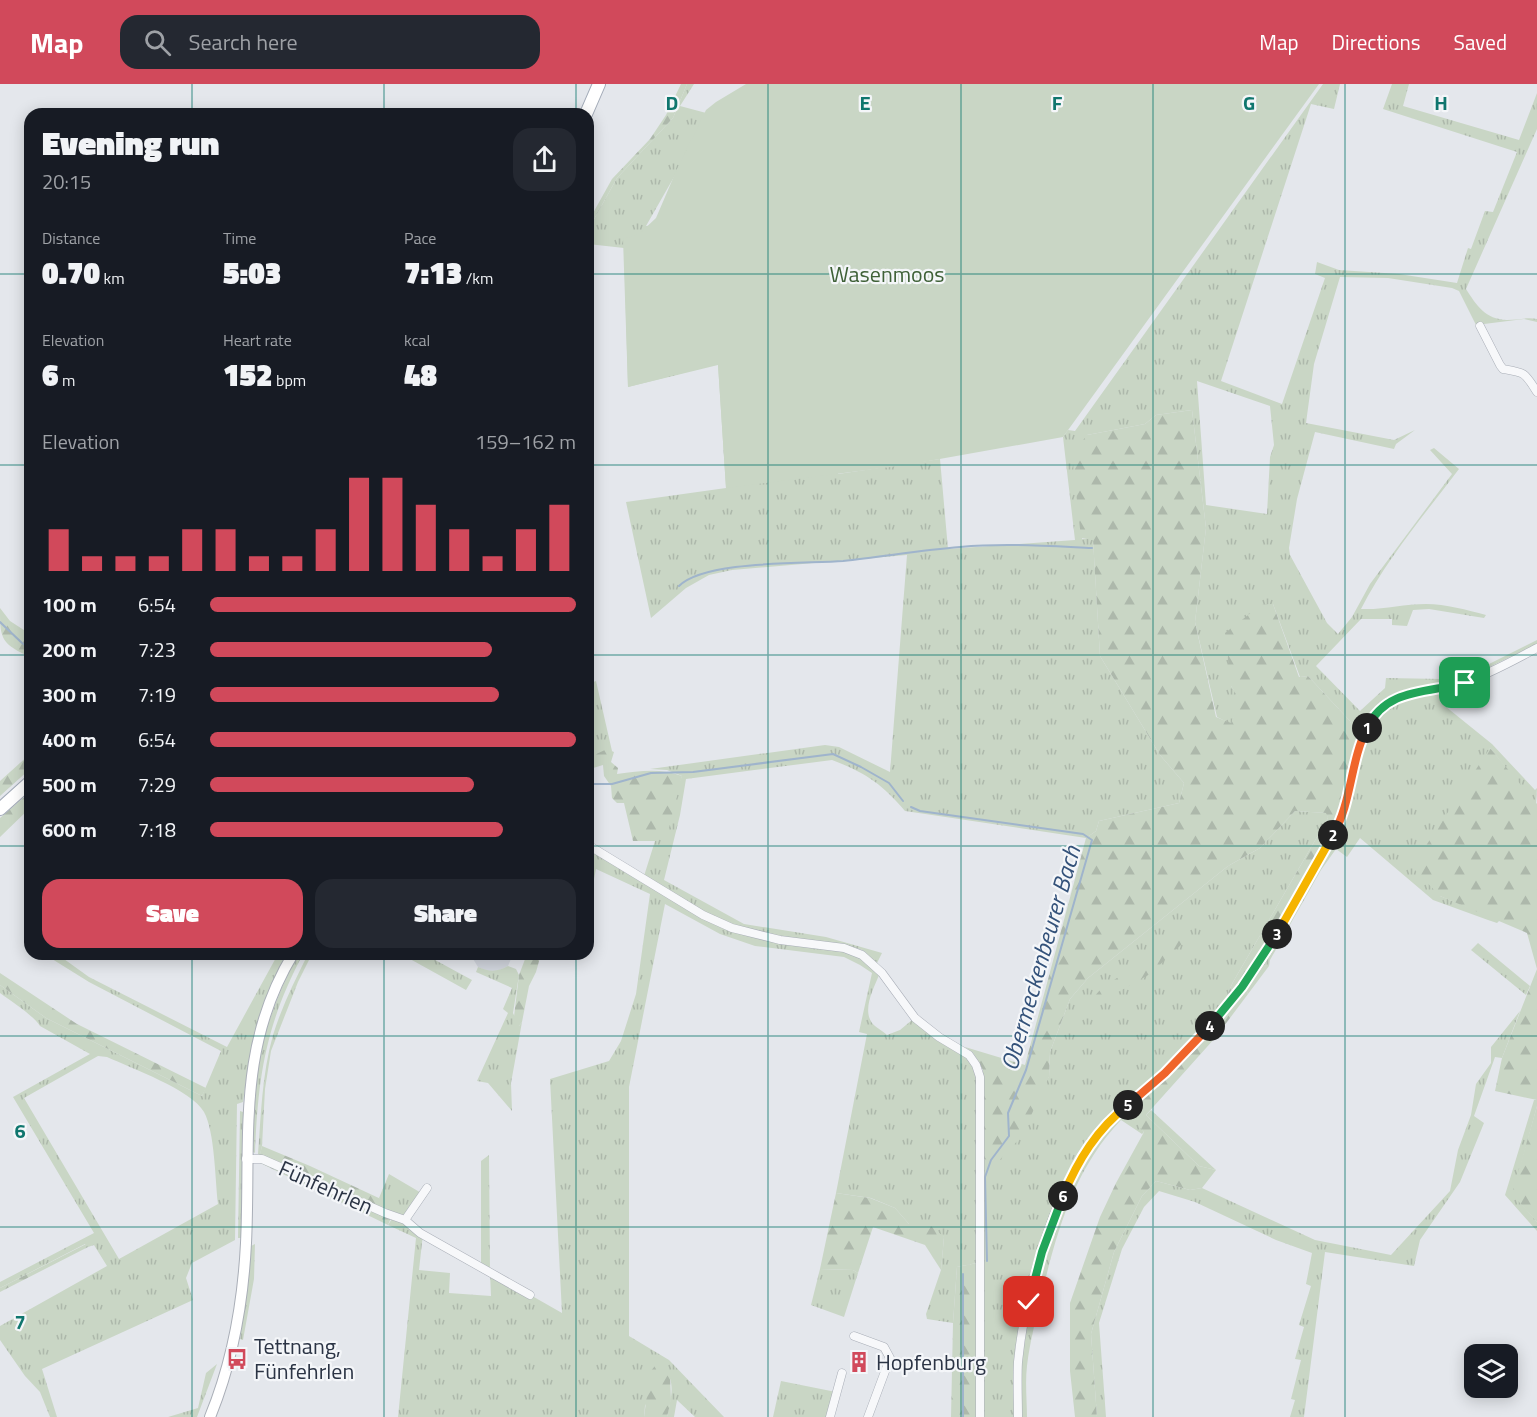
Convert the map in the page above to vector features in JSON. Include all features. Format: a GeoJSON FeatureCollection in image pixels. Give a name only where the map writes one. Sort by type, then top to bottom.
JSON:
{"type":"FeatureCollection","features":[{"type":"Feature","properties":{"kind":"main road"},"geometry":{"type":"LineString","coordinates":[[587,108],[599,84]]}},
{"type":"Feature","properties":{"kind":"main road"},"geometry":{"type":"LineString","coordinates":[[0,809],[24,787]]}},
{"type":"Feature","properties":{"kind":"main road"},"geometry":{"type":"LineString","coordinates":[[210,1417],[227,1369],[241,1307],[246,1241],[249,1089],[258,1040],[270,1002],[290,960]]}},
{"type":"Feature","properties":{"kind":"street"},"geometry":{"type":"LineString","coordinates":[[1480,326],[1503,369],[1516,370],[1525,374],[1537,392]]}},
{"type":"Feature","properties":{"kind":"street"},"geometry":{"type":"LineString","coordinates":[[1018,1417],[1019,1360],[1031,1292],[1058,1208],[1079,1160],[1107,1123],[1165,1073],[1219,1016],[1242,987],[1283,926],[1340,822],[1355,757],[1370,720],[1377,711],[1392,700],[1404,695],[1465,683],[1537,648]]}},
{"type":"Feature","properties":{"kind":"street"},"geometry":{"type":"LineString","coordinates":[[594,849],[703,915],[732,928],[780,940],[844,948],[862,955],[882,973],[915,1018],[939,1037],[964,1051],[975,1062],[980,1077],[980,1417]]}},
{"type":"Feature","properties":{"kind":"street","name":"Fünfehrlen"},"geometry":{"type":"LineString","coordinates":[[246,1159],[262,1159],[405,1220],[420,1233],[530,1295]]}},
{"type":"Feature","properties":{"kind":"street"},"geometry":{"type":"LineString","coordinates":[[405,1220],[427,1188]]}},
{"type":"Feature","properties":{"kind":"street"},"geometry":{"type":"LineString","coordinates":[[855,1336],[884,1347],[890,1358],[868,1417]]}},
{"type":"Feature","properties":{"kind":"street"},"geometry":{"type":"LineString","coordinates":[[830,1417],[842,1373]]}},
{"type":"Feature","properties":{"kind":"shaded area"},"geometry":{"type":"Polygon","coordinates":[[[474,960],[510,960],[508,966],[498,971],[487,971],[478,967],[474,960]]]}},
{"type":"Feature","properties":{"kind":"green space"},"geometry":{"type":"Polygon","coordinates":[[[681,84],[687,84],[673,118],[617,178],[594,219],[594,211],[612,179],[650,139],[666,115],[681,84]]]}},
{"type":"Feature","properties":{"kind":"green space"},"geometry":{"type":"Polygon","coordinates":[[[687,84],[694,84],[680,106],[710,114],[646,226],[842,207],[838,474],[940,459],[948,549],[1075,540],[1063,437],[1068,430],[1075,431],[1323,84],[1340,84],[1334,109],[1311,104],[1221,381],[1282,404],[1325,278],[1315,274],[1317,262],[1339,270],[1399,274],[1457,283],[1468,248],[1471,249],[1485,211],[1493,212],[1517,152],[1383,109],[1392,84],[1409,84],[1403,106],[1519,140],[1537,93],[1537,129],[1466,289],[1478,306],[1493,317],[1507,320],[1533,318],[1537,319],[1537,322],[1524,319],[1476,325],[1459,291],[1452,288],[1388,278],[1340,277],[1314,364],[1306,423],[1394,440],[1415,430],[1396,444],[1394,449],[1315,432],[1297,499],[1289,548],[1290,555],[1327,623],[1338,634],[1352,617],[1370,584],[1452,474],[1430,450],[1434,448],[1459,469],[1394,554],[1361,609],[1434,604],[1486,615],[1484,618],[1429,609],[1413,610],[1407,626],[1392,625],[1392,619],[1361,619],[1316,666],[1360,711],[1385,688],[1386,678],[1442,679],[1452,674],[1452,664],[1459,678],[1446,684],[1405,691],[1385,699],[1370,714],[1357,739],[1350,721],[1308,676],[1300,677],[1273,604],[1231,686],[1241,700],[1231,724],[1217,717],[1195,622],[1206,528],[1192,410],[1156,415],[1145,424],[1087,435],[1082,539],[1093,539],[1100,656],[1160,755],[1184,783],[1179,803],[1099,821],[1096,831],[1086,838],[905,811],[873,780],[832,760],[686,779],[664,880],[744,924],[826,937],[882,953],[877,963],[862,950],[751,931],[701,910],[644,876],[655,841],[657,841],[682,776],[667,770],[650,769],[825,745],[839,747],[890,772],[907,555],[732,570],[709,575],[686,588],[651,618],[626,502],[726,488],[718,365],[628,387],[624,248],[594,245],[594,219],[617,178],[673,118],[687,84]],[[1197,381],[1206,505],[1267,514],[1270,457],[1274,445],[1270,406],[1197,381]]]}},
{"type":"Feature","properties":{"kind":"green space","name":"Wasenmoos"},"geometry":{"type":"Polygon","coordinates":[[[746,84],[1319,84],[1063,437],[906,465],[726,488],[718,364],[628,387],[623,239],[639,234],[656,218],[706,110],[746,84]]]}},
{"type":"Feature","properties":{"kind":"green space"},"geometry":{"type":"Polygon","coordinates":[[[1192,410],[1206,528],[1195,622],[1216,717],[1231,723],[1240,700],[1231,686],[1225,633],[1261,605],[1273,604],[1299,677],[1308,676],[1350,721],[1357,739],[1340,813],[1271,937],[1231,997],[1228,993],[1233,982],[1328,818],[1326,813],[1295,811],[1260,848],[1228,866],[1088,978],[1070,999],[1050,1052],[1049,1077],[1021,1137],[994,1166],[983,1158],[983,1070],[973,1053],[965,1047],[1025,1065],[1086,838],[1096,831],[1099,821],[1179,803],[1184,783],[1160,755],[1100,656],[1093,540],[1081,538],[1072,454],[1087,435],[1145,424],[1156,415],[1192,410]]]}},
{"type":"Feature","properties":{"kind":"green space"},"geometry":{"type":"Polygon","coordinates":[[[0,608],[10,621],[24,630],[24,654],[6,642],[0,625],[0,608]]]}},
{"type":"Feature","properties":{"kind":"green space"},"geometry":{"type":"Polygon","coordinates":[[[1537,640],[1537,644],[1467,678],[1456,662],[1465,658],[1483,667],[1537,640]]]}},
{"type":"Feature","properties":{"kind":"green space"},"geometry":{"type":"Polygon","coordinates":[[[596,681],[612,751],[594,757],[594,682],[596,681]]]}},
{"type":"Feature","properties":{"kind":"green space"},"geometry":{"type":"Polygon","coordinates":[[[1447,691],[1440,702],[1492,744],[1535,790],[1537,788],[1536,805],[1490,748],[1440,896],[1500,920],[1497,923],[1433,900],[1360,838],[1347,857],[1336,849],[1321,870],[1270,960],[1269,966],[1248,994],[1245,988],[1346,815],[1364,740],[1375,719],[1390,704],[1403,698],[1447,691]]]}},
{"type":"Feature","properties":{"kind":"green space"},"geometry":{"type":"Polygon","coordinates":[[[1490,748],[1537,804],[1537,969],[1527,933],[1440,896],[1412,867],[1490,748]]]}},
{"type":"Feature","properties":{"kind":"green space"},"geometry":{"type":"Polygon","coordinates":[[[607,749],[614,752],[611,762],[618,768],[617,774],[658,771],[682,776],[669,828],[657,841],[633,841],[624,803],[617,803],[612,798],[611,786],[604,776],[603,765],[594,768],[594,755],[607,749]]]}},
{"type":"Feature","properties":{"kind":"green space"},"geometry":{"type":"Polygon","coordinates":[[[24,759],[24,774],[0,796],[0,781],[24,759]]]}},
{"type":"Feature","properties":{"kind":"green space"},"geometry":{"type":"Polygon","coordinates":[[[24,797],[24,814],[0,837],[0,818],[24,797]]]}},
{"type":"Feature","properties":{"kind":"green space"},"geometry":{"type":"Polygon","coordinates":[[[1295,811],[1327,813],[1328,818],[1233,982],[1228,993],[1231,997],[1214,1019],[1154,1080],[1102,1123],[1068,1175],[1025,1304],[1015,1417],[982,1417],[983,1158],[1049,1077],[1050,1052],[1070,999],[1088,978],[1228,866],[1260,848],[1295,811]]]}},
{"type":"Feature","properties":{"kind":"green space"},"geometry":{"type":"Polygon","coordinates":[[[594,853],[713,923],[849,952],[864,960],[879,975],[868,1011],[873,1024],[887,1035],[900,1030],[912,1020],[961,1053],[974,1069],[978,1078],[977,1263],[957,1267],[953,1323],[927,1319],[926,1314],[941,1270],[944,1237],[909,1224],[895,1208],[871,1198],[836,1193],[867,1034],[859,1032],[872,973],[844,957],[755,946],[720,934],[665,904],[629,1087],[629,1336],[669,1360],[724,1417],[695,1417],[677,1400],[674,1417],[667,1417],[671,1386],[664,1369],[645,1406],[644,1417],[398,1417],[416,1238],[388,1225],[393,1217],[379,1198],[389,1174],[423,1194],[405,1220],[423,1234],[419,1270],[450,1273],[449,1293],[491,1296],[490,1272],[562,1313],[550,1079],[609,1061],[621,1041],[636,994],[650,894],[596,869],[594,879],[594,853]]]}},
{"type":"Feature","properties":{"kind":"green space"},"geometry":{"type":"Polygon","coordinates":[[[1176,936],[1182,938],[1182,944],[1150,974],[1085,1007],[1100,990],[1176,936]]]}},
{"type":"Feature","properties":{"kind":"green space"},"geometry":{"type":"Polygon","coordinates":[[[1478,943],[1530,986],[1526,995],[1471,950],[1478,943]]]}},
{"type":"Feature","properties":{"kind":"green space"},"geometry":{"type":"Polygon","coordinates":[[[54,960],[65,960],[89,977],[227,1047],[275,960],[284,960],[261,1012],[243,1102],[237,1104],[235,1240],[192,1263],[186,1278],[193,1300],[42,1369],[57,1417],[50,1417],[40,1392],[25,1376],[0,1340],[0,1326],[107,1266],[94,1245],[88,1247],[85,1244],[0,1288],[0,1282],[94,1233],[13,1097],[90,1054],[40,1026],[0,993],[0,985],[46,1018],[202,1096],[221,1051],[89,982],[54,960]],[[98,1056],[24,1098],[119,1259],[218,1204],[212,1144],[204,1112],[187,1096],[145,1073],[107,1057],[98,1056]]]}},
{"type":"Feature","properties":{"kind":"green space"},"geometry":{"type":"Polygon","coordinates":[[[295,960],[300,960],[280,1004],[266,1050],[255,1153],[252,1151],[252,1116],[256,1076],[269,1022],[295,960]]]}},
{"type":"Feature","properties":{"kind":"green space"},"geometry":{"type":"Polygon","coordinates":[[[305,960],[309,960],[271,1051],[265,1089],[260,1155],[258,1154],[261,1109],[269,1050],[280,1014],[305,960]]]}},
{"type":"Feature","properties":{"kind":"green space"},"geometry":{"type":"Polygon","coordinates":[[[412,960],[435,960],[472,980],[466,990],[412,960]]]}},
{"type":"Feature","properties":{"kind":"green space"},"geometry":{"type":"Polygon","coordinates":[[[525,960],[539,960],[529,986],[522,1022],[519,1026],[513,1025],[519,975],[525,960]]]}},
{"type":"Feature","properties":{"kind":"green space"},"geometry":{"type":"Polygon","coordinates":[[[508,966],[516,969],[519,975],[513,1013],[519,1026],[522,1022],[511,1083],[512,1111],[488,1083],[477,1081],[508,1013],[503,1009],[512,988],[476,972],[478,967],[493,971],[508,966]]]}},
{"type":"Feature","properties":{"kind":"green space"},"geometry":{"type":"Polygon","coordinates":[[[1537,969],[1537,1100],[1495,1091],[1502,1058],[1537,969]]]}},
{"type":"Feature","properties":{"kind":"green space"},"geometry":{"type":"Polygon","coordinates":[[[0,973],[77,1024],[206,1088],[202,1096],[46,1018],[0,985],[0,973]]]}},
{"type":"Feature","properties":{"kind":"green space"},"geometry":{"type":"Polygon","coordinates":[[[1245,988],[1248,994],[1215,1038],[1146,1115],[1199,1166],[1216,1170],[1202,1188],[1190,1190],[1156,1181],[1142,1196],[1114,1252],[1091,1334],[1097,1417],[1075,1417],[1070,1371],[1070,1303],[1100,1217],[1144,1132],[1135,1121],[1121,1113],[1156,1084],[1245,988]]]}},
{"type":"Feature","properties":{"kind":"green space"},"geometry":{"type":"Polygon","coordinates":[[[1520,1011],[1502,1058],[1495,1057],[1474,1116],[1484,1123],[1460,1182],[1420,1240],[1414,1266],[1325,1252],[1304,1417],[1290,1417],[1295,1400],[1291,1399],[1301,1360],[1295,1359],[1304,1327],[1299,1325],[1311,1286],[1306,1284],[1312,1253],[1276,1240],[1195,1202],[1159,1191],[1144,1207],[1122,1249],[1099,1323],[1106,1417],[1097,1417],[1091,1334],[1114,1252],[1142,1196],[1156,1181],[1190,1190],[1202,1188],[1315,1240],[1391,1255],[1450,1191],[1458,1150],[1471,1115],[1476,1084],[1491,1063],[1491,1047],[1520,1011]]]}},
{"type":"Feature","properties":{"kind":"green space"},"geometry":{"type":"Polygon","coordinates":[[[1534,1100],[1537,1100],[1537,1106],[1513,1194],[1537,1222],[1537,1231],[1505,1195],[1534,1100]]]}},
{"type":"Feature","properties":{"kind":"green space"},"geometry":{"type":"Polygon","coordinates":[[[1537,1106],[1537,1222],[1512,1194],[1537,1106]]]}},
{"type":"Feature","properties":{"kind":"green space"},"geometry":{"type":"Polygon","coordinates":[[[1151,1110],[1216,1170],[1199,1166],[1146,1115],[1151,1110]]]}},
{"type":"Feature","properties":{"kind":"green space"},"geometry":{"type":"Polygon","coordinates":[[[240,1111],[243,1112],[242,1238],[238,1238],[240,1111]]]}},
{"type":"Feature","properties":{"kind":"green space"},"geometry":{"type":"Polygon","coordinates":[[[1121,1113],[1136,1121],[1144,1132],[1142,1134],[1121,1120],[1105,1138],[1080,1178],[1062,1221],[1049,1266],[1028,1356],[1027,1417],[1021,1417],[1020,1381],[1023,1347],[1035,1285],[1044,1253],[1067,1191],[1082,1163],[1099,1136],[1121,1113]]]}},
{"type":"Feature","properties":{"kind":"green space"},"geometry":{"type":"Polygon","coordinates":[[[262,1146],[396,1206],[388,1225],[258,1162],[262,1146]]]}},
{"type":"Feature","properties":{"kind":"green space"},"geometry":{"type":"Polygon","coordinates":[[[489,1155],[490,1272],[481,1268],[481,1161],[489,1155]]]}},
{"type":"Feature","properties":{"kind":"green space"},"geometry":{"type":"Polygon","coordinates":[[[836,1193],[870,1198],[895,1208],[909,1224],[926,1222],[944,1237],[941,1270],[925,1245],[873,1227],[858,1273],[853,1270],[820,1269],[836,1193]]]}},
{"type":"Feature","properties":{"kind":"green space"},"geometry":{"type":"Polygon","coordinates":[[[86,1244],[88,1247],[0,1292],[0,1288],[86,1244]]]}},
{"type":"Feature","properties":{"kind":"green space"},"geometry":{"type":"Polygon","coordinates":[[[255,1244],[254,1279],[243,1340],[240,1339],[251,1246],[255,1244]]]}},
{"type":"Feature","properties":{"kind":"green space"},"geometry":{"type":"Polygon","coordinates":[[[977,1263],[978,1417],[951,1417],[957,1267],[977,1263]]]}},
{"type":"Feature","properties":{"kind":"green space"},"geometry":{"type":"Polygon","coordinates":[[[820,1269],[853,1270],[858,1273],[844,1317],[811,1305],[820,1269]]]}},
{"type":"Feature","properties":{"kind":"green space"},"geometry":{"type":"Polygon","coordinates":[[[659,1361],[670,1375],[671,1400],[667,1417],[644,1417],[650,1372],[659,1361]]]}},
{"type":"Feature","properties":{"kind":"green space"},"geometry":{"type":"Polygon","coordinates":[[[217,1364],[197,1417],[168,1417],[198,1408],[206,1373],[217,1364]]]}},
{"type":"Feature","properties":{"kind":"green space"},"geometry":{"type":"Polygon","coordinates":[[[781,1381],[836,1392],[830,1417],[773,1417],[781,1381]]]}},
{"type":"Feature","properties":{"kind":"waterway"},"geometry":{"type":"LineString","coordinates":[[679,586],[692,578],[732,567],[843,561],[976,546],[1026,545],[1092,548]]}},
{"type":"Feature","properties":{"kind":"waterway","name":"Obermeckenbeurer Bach"},"geometry":{"type":"LineString","coordinates":[[0,622],[24,644]]}},
{"type":"Feature","properties":{"kind":"waterway","name":"Obermeckenbeurer Bach"},"geometry":{"type":"LineString","coordinates":[[594,784],[612,784],[651,773],[693,772],[833,754],[889,783],[903,801]]}},
{"type":"Feature","properties":{"kind":"waterway","name":"Obermeckenbeurer Bach"},"geometry":{"type":"LineString","coordinates":[[911,807],[920,811],[1083,834],[1092,840],[1026,1070],[1008,1113],[1009,1136],[991,1160],[985,1177],[987,1261]]}},
{"type":"Feature","properties":{"kind":"waterway","name":"Obermeckenbeurer Bach"},"geometry":{"type":"LineString","coordinates":[[963,1274],[963,1417]]}},
{"type":"Feature","properties":{"kind":"place","name":"Tettnang, Fünfehrlen"},"geometry":{"type":"Point","coordinates":[237,1359]}},
{"type":"Feature","properties":{"kind":"place","name":"Hopfenburg"},"geometry":{"type":"Point","coordinates":[859,1362]}},
{"type":"Feature","properties":{"kind":"route"},"geometry":{"type":"LineString","coordinates":[[1029,1302],[1042,1252],[1079,1160],[1107,1123],[1165,1073],[1219,1016],[1242,987],[1283,926],[1343,816],[1355,757],[1370,720],[1377,711],[1393,699],[1465,683]]}}]}
